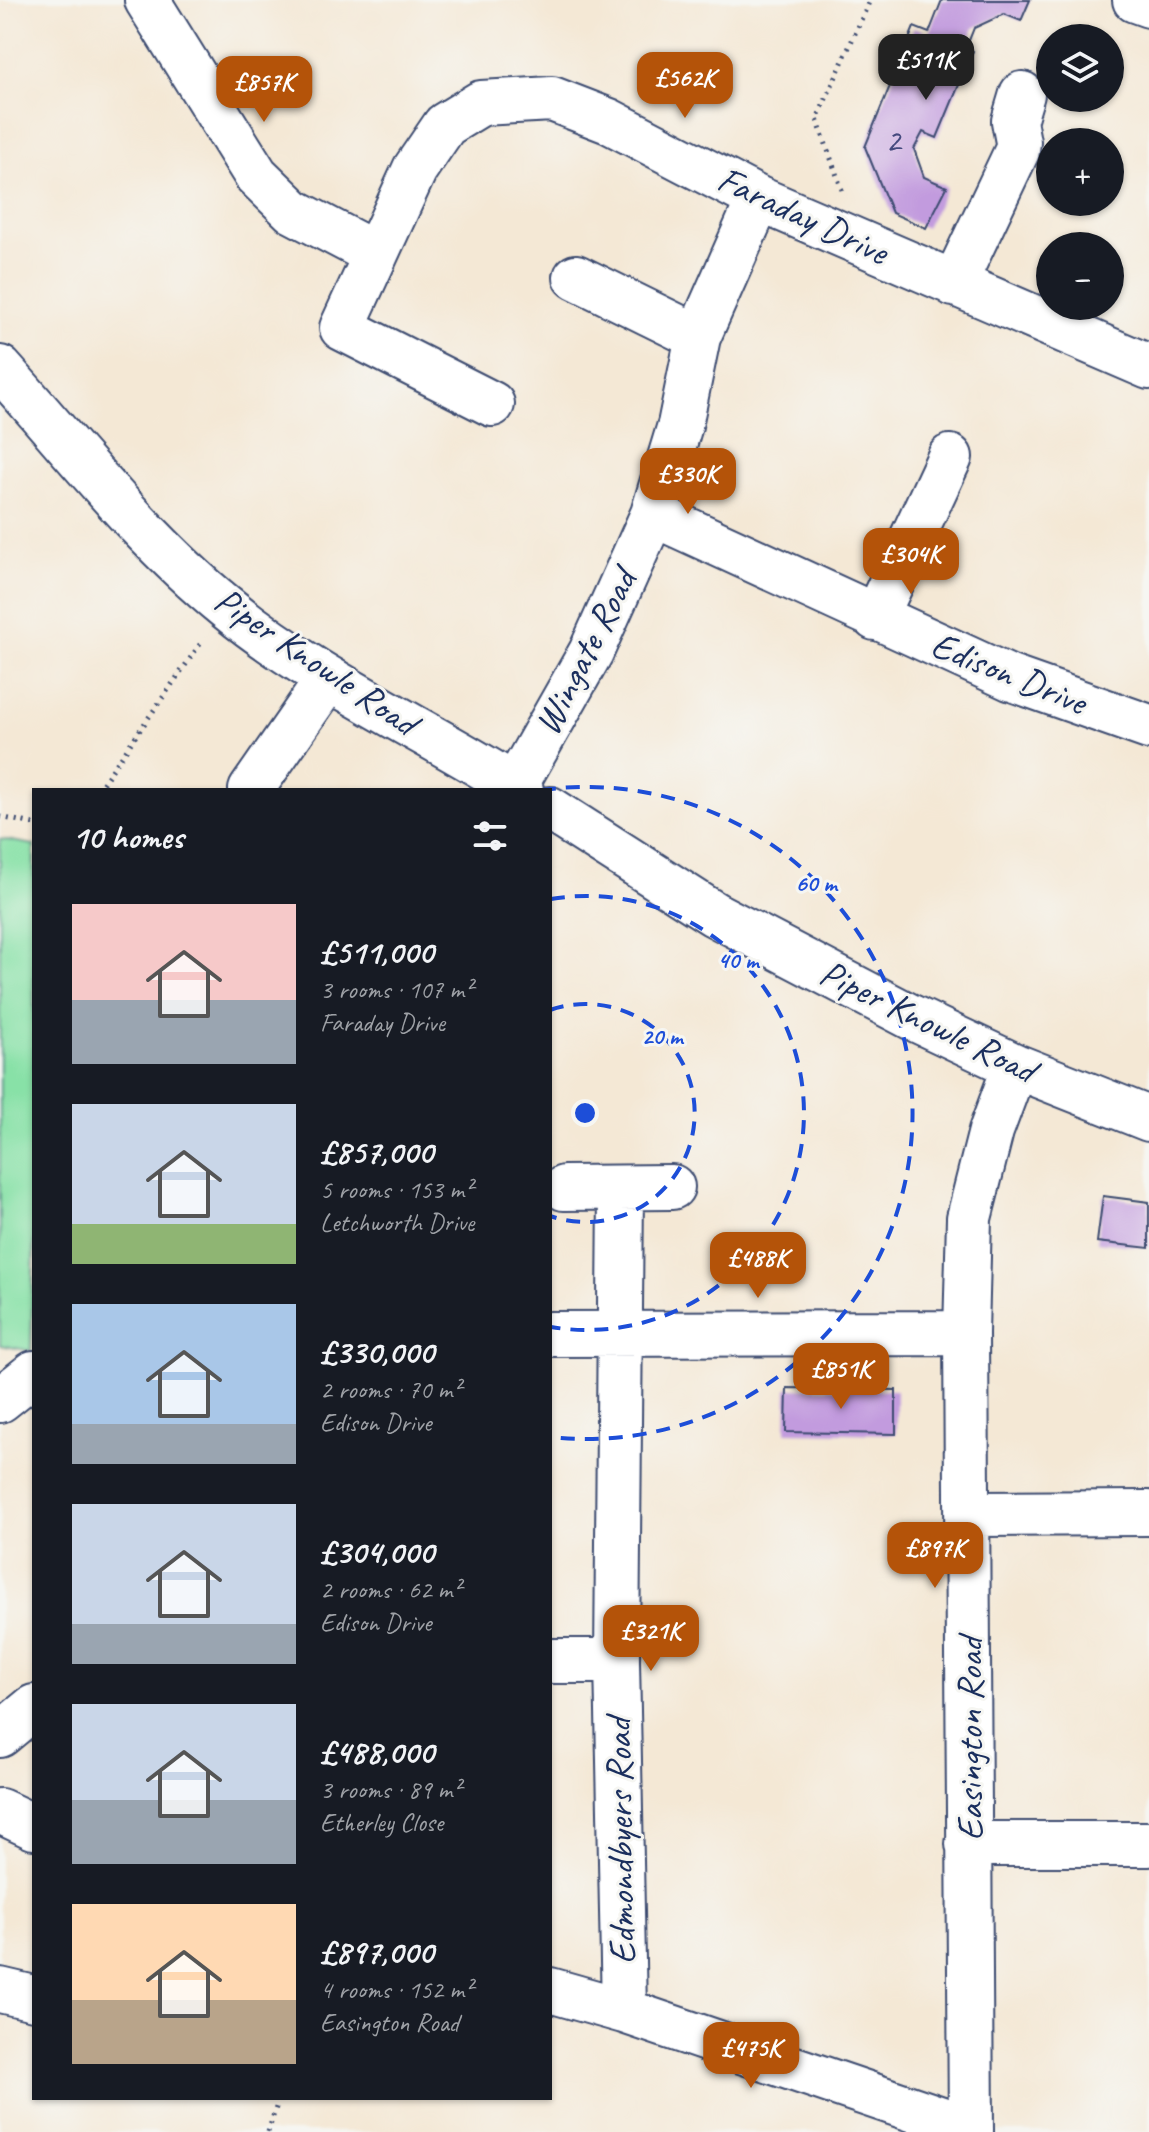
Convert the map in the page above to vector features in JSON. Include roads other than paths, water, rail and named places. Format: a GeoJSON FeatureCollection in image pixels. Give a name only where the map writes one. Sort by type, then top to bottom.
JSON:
{"type":"FeatureCollection","features":[{"type":"Feature","properties":{"kind":"street"},"geometry":{"type":"LineString","coordinates":[[147,0],[256,175],[293,211],[375,254]]}},
{"type":"Feature","properties":{"kind":"street"},"geometry":{"type":"LineString","coordinates":[[1135,0],[1149,5]]}},
{"type":"Feature","properties":{"kind":"street"},"geometry":{"type":"LineString","coordinates":[[954,284],[1017,151],[1014,121],[1022,94]]}},
{"type":"Feature","properties":{"kind":"street","name":"Faraday Drive"},"geometry":{"type":"LineString","coordinates":[[492,404],[342,328],[415,169],[445,125],[481,103],[552,99],[609,121],[759,199],[1149,367]]}},
{"type":"Feature","properties":{"kind":"street","name":"Wingate Road"},"geometry":{"type":"LineString","coordinates":[[531,788],[653,514],[680,425],[698,337],[759,199]]}},
{"type":"Feature","properties":{"kind":"street"},"geometry":{"type":"LineString","coordinates":[[576,277],[698,337]]}},
{"type":"Feature","properties":{"kind":"street","name":"Piper Knowle Road"},"geometry":{"type":"LineString","coordinates":[[0,368],[153,539],[226,607],[328,679],[516,788]]}},
{"type":"Feature","properties":{"kind":"street"},"geometry":{"type":"LineString","coordinates":[[875,618],[950,457]]}},
{"type":"Feature","properties":{"kind":"street","name":"Edison Drive"},"geometry":{"type":"LineString","coordinates":[[653,514],[1010,678],[1149,727]]}},
{"type":"Feature","properties":{"kind":"street"},"geometry":{"type":"LineString","coordinates":[[252,788],[328,679]]}},
{"type":"Feature","properties":{"kind":"street","name":"Piper Knowle Road"},"geometry":{"type":"LineString","coordinates":[[552,810],[714,914],[911,1017],[1015,1066],[1149,1119]]}},
{"type":"Feature","properties":{"kind":"street","name":"Easington Road"},"geometry":{"type":"LineString","coordinates":[[971,2130],[966,1333],[969,1218],[991,1131],[1015,1066]]}},
{"type":"Feature","properties":{"kind":"street"},"geometry":{"type":"LineString","coordinates":[[564,1188],[672,1187]]}},
{"type":"Feature","properties":{"kind":"street","name":"Edmondbyers Road"},"geometry":{"type":"LineString","coordinates":[[621,1189],[617,1661],[624,2011]]}},
{"type":"Feature","properties":{"kind":"street"},"geometry":{"type":"LineString","coordinates":[[552,1334],[966,1333]]}},
{"type":"Feature","properties":{"kind":"street"},"geometry":{"type":"LineString","coordinates":[[0,1400],[32,1375]]}},
{"type":"Feature","properties":{"kind":"street"},"geometry":{"type":"LineString","coordinates":[[969,1514],[1149,1513]]}},
{"type":"Feature","properties":{"kind":"street"},"geometry":{"type":"LineString","coordinates":[[552,1661],[617,1661]]}},
{"type":"Feature","properties":{"kind":"street"},"geometry":{"type":"LineString","coordinates":[[0,1735],[32,1709]]}},
{"type":"Feature","properties":{"kind":"street"},"geometry":{"type":"LineString","coordinates":[[0,1811],[32,1826]]}},
{"type":"Feature","properties":{"kind":"street"},"geometry":{"type":"LineString","coordinates":[[968,1844],[1149,1844]]}},
{"type":"Feature","properties":{"kind":"street"},"geometry":{"type":"LineString","coordinates":[[0,1990],[32,1998]]}},
{"type":"Feature","properties":{"kind":"street"},"geometry":{"type":"LineString","coordinates":[[552,1991],[624,2011],[971,2130]]}}]}
